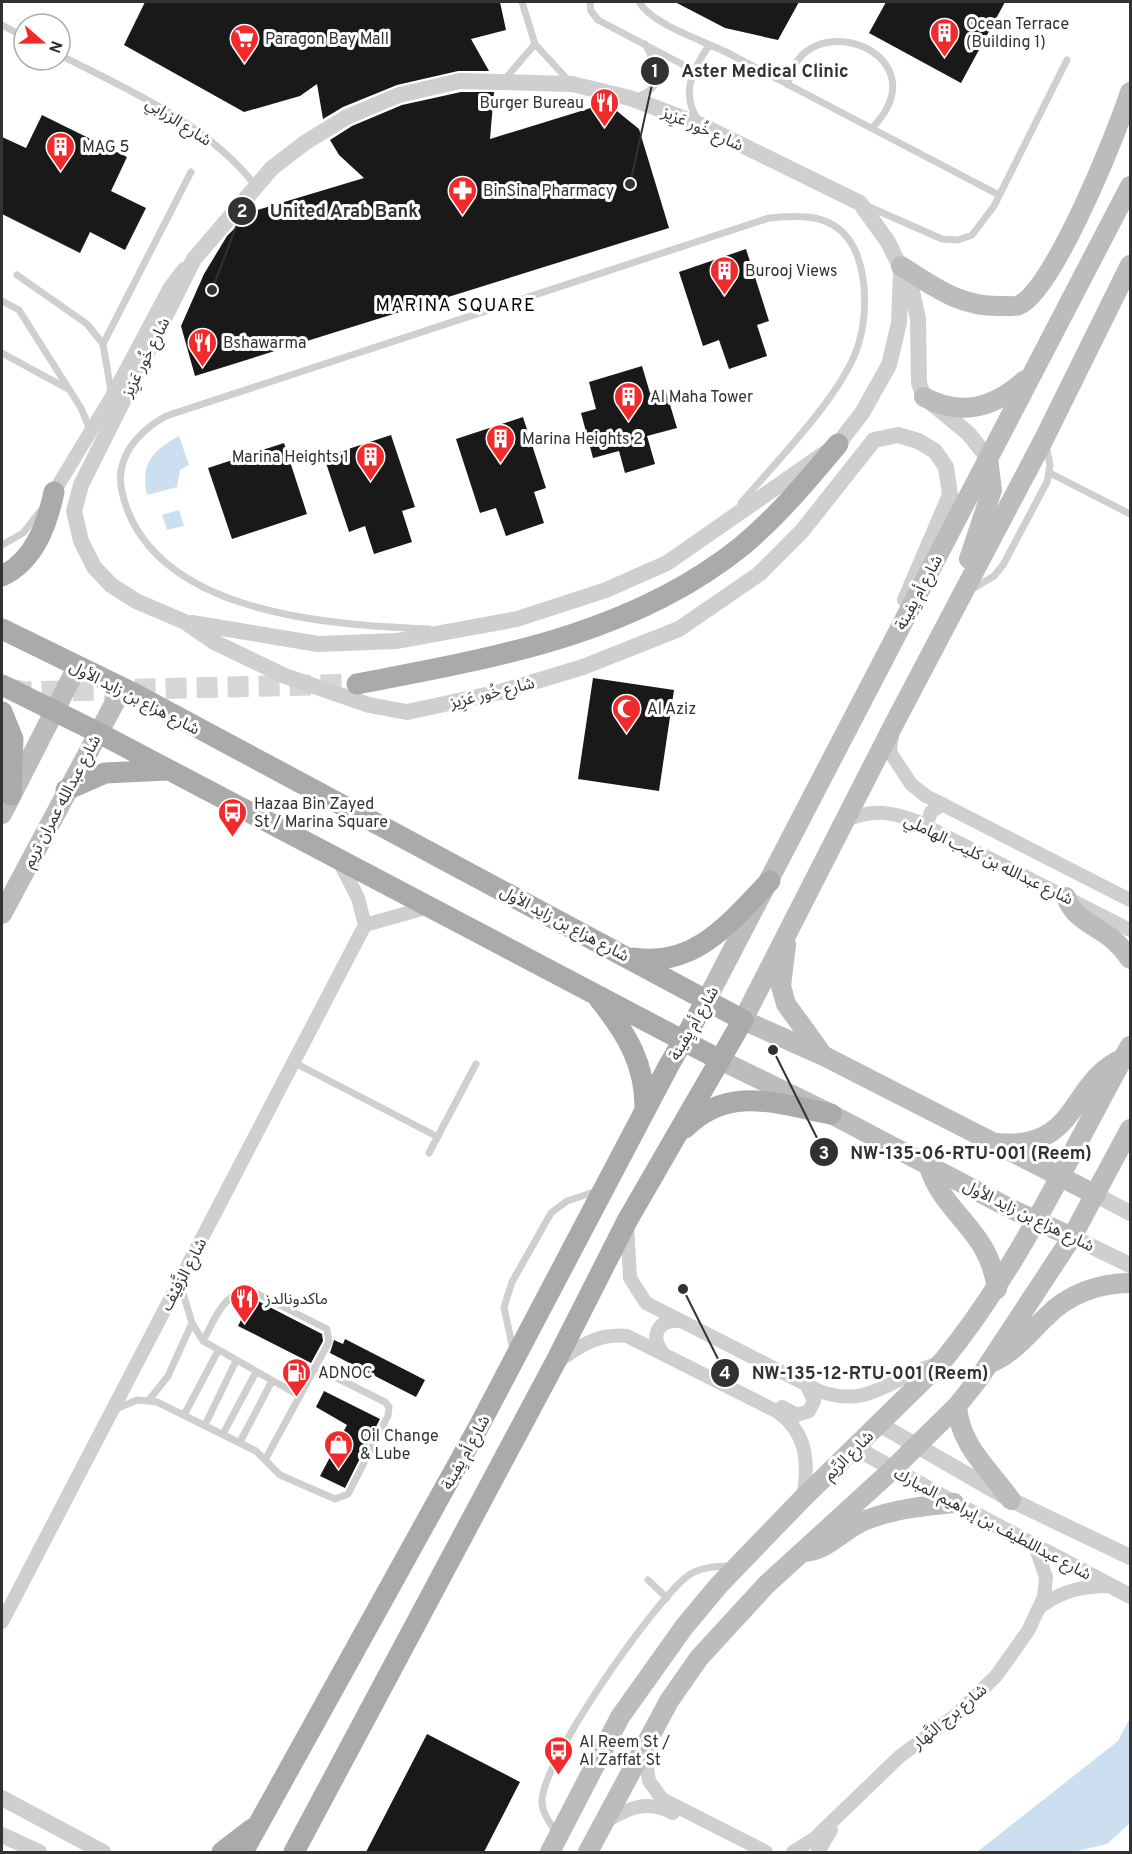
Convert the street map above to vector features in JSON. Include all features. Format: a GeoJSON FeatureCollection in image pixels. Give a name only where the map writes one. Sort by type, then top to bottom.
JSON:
{"type":"FeatureCollection","features":[{"type":"Feature","properties":{"kind":"main road"},"geometry":{"type":"LineString","coordinates":[[901,266],[954,300],[993,306],[1019,305],[1035,293],[1048,275],[1107,157],[1131,92]]}},
{"type":"Feature","properties":{"kind":"main road","name":"شارع أم يِفينة"},"geometry":{"type":"LineString","coordinates":[[243,1852],[515,1359],[682,1040],[707,999],[770,881],[876,670],[1131,186]]}},
{"type":"Feature","properties":{"kind":"main road"},"geometry":{"type":"LineString","coordinates":[[298,1849],[555,1363],[627,1221],[743,1020],[1131,266]]}},
{"type":"Feature","properties":{"kind":"main road"},"geometry":{"type":"LineString","coordinates":[[924,397],[953,408],[985,406],[1011,393],[1033,372]]}},
{"type":"Feature","properties":{"kind":"main road"},"geometry":{"type":"LineString","coordinates":[[357,684],[492,658],[566,639],[697,578],[742,545],[791,500],[838,444]]}},
{"type":"Feature","properties":{"kind":"main road"},"geometry":{"type":"LineString","coordinates":[[964,593],[969,561],[992,490],[988,458]]}},
{"type":"Feature","properties":{"kind":"main road"},"geometry":{"type":"LineString","coordinates":[[2,576],[15,568],[31,551],[46,523],[54,492]]}},
{"type":"Feature","properties":{"kind":"main road","name":"شارع هزاع بن زايد الأول"},"geometry":{"type":"LineString","coordinates":[[2,630],[122,689],[629,957],[743,1020],[824,1056],[1096,1195]]}},
{"type":"Feature","properties":{"kind":"main road"},"geometry":{"type":"LineString","coordinates":[[2,814],[77,667]]}},
{"type":"Feature","properties":{"kind":"main road","name":"شارع هزاع بن زايد الأول"},"geometry":{"type":"LineString","coordinates":[[2,685],[97,732],[339,861],[431,906],[720,1060],[1072,1237]]}},
{"type":"Feature","properties":{"kind":"main road","name":"شارع عبدالله عمران تريم"},"geometry":{"type":"LineString","coordinates":[[2,914],[66,790],[122,689]]}},
{"type":"Feature","properties":{"kind":"main road"},"geometry":{"type":"LineString","coordinates":[[2,712],[13,739],[11,795]]}},
{"type":"Feature","properties":{"kind":"main road"},"geometry":{"type":"LineString","coordinates":[[66,790],[105,773],[167,770]]}},
{"type":"Feature","properties":{"kind":"main road"},"geometry":{"type":"LineString","coordinates":[[629,957],[655,959],[694,950],[719,933],[770,881]]}},
{"type":"Feature","properties":{"kind":"main road"},"geometry":{"type":"LineString","coordinates":[[1066,897],[1070,908],[1080,918],[1113,939],[1131,959]]}},
{"type":"Feature","properties":{"kind":"main road"},"geometry":{"type":"LineString","coordinates":[[789,927],[782,993],[792,1014],[824,1056]]}},
{"type":"Feature","properties":{"kind":"main road"},"geometry":{"type":"LineString","coordinates":[[595,994],[620,1025],[637,1057],[644,1084],[645,1112]]}},
{"type":"Feature","properties":{"kind":"main road"},"geometry":{"type":"LineString","coordinates":[[992,1142],[1010,1144],[1029,1141],[1050,1133],[1075,1110],[1102,1070],[1127,1052]]}},
{"type":"Feature","properties":{"kind":"main road","name":"شارع الرِّيم"},"geometry":{"type":"LineString","coordinates":[[554,1844],[620,1717],[684,1627],[803,1498],[942,1362],[997,1289],[1127,1052]]}},
{"type":"Feature","properties":{"kind":"main road"},"geometry":{"type":"LineString","coordinates":[[672,1141],[698,1115],[731,1101],[764,1101],[831,1114]]}},
{"type":"Feature","properties":{"kind":"main road"},"geometry":{"type":"LineString","coordinates":[[1128,1133],[1131,1162]]}},
{"type":"Feature","properties":{"kind":"main road"},"geometry":{"type":"LineString","coordinates":[[588,1852],[669,1701],[699,1658],[798,1553],[893,1469],[957,1406],[988,1365],[1072,1237],[1128,1133]]}},
{"type":"Feature","properties":{"kind":"main road"},"geometry":{"type":"LineString","coordinates":[[928,1164],[939,1191],[983,1244],[995,1273],[997,1289]]}},
{"type":"Feature","properties":{"kind":"main road"},"geometry":{"type":"LineString","coordinates":[[988,1365],[1018,1347],[1062,1302],[1101,1286],[1131,1283]]}},
{"type":"Feature","properties":{"kind":"main road"},"geometry":{"type":"LineString","coordinates":[[957,1406],[958,1420],[969,1446],[1011,1500]]}},
{"type":"Feature","properties":{"kind":"main road"},"geometry":{"type":"LineString","coordinates":[[798,1553],[820,1549],[849,1528],[885,1514],[954,1503]]}},
{"type":"Feature","properties":{"kind":"main road"},"geometry":{"type":"LineString","coordinates":[[222,1852],[259,1823]]}},
{"type":"Feature","properties":{"kind":"street","name":"شارع خُور عَزِيز"},"geometry":{"type":"LineString","coordinates":[[54,492],[112,396],[170,287],[255,186],[272,168],[306,142],[344,119],[399,95],[460,81],[572,84],[630,98],[701,125],[860,203]]}},
{"type":"Feature","properties":{"kind":"street"},"geometry":{"type":"LineString","coordinates":[[860,203],[901,266],[916,305],[919,383],[924,397],[968,433],[988,458]]}},
{"type":"Feature","properties":{"kind":"street","name":"شارع خُور عَزِيز"},"geometry":{"type":"LineString","coordinates":[[194,260],[81,485],[74,511],[81,541],[93,567],[111,585],[136,602],[185,622],[214,642],[285,676],[369,705],[407,712],[500,692],[628,651],[679,629],[759,574],[802,531],[873,440],[898,435],[918,441],[935,451],[946,467],[950,495],[876,670]]}},
{"type":"Feature","properties":{"kind":"street"},"geometry":{"type":"LineString","coordinates":[[185,622],[318,644],[397,641],[517,619],[606,590],[667,563],[838,444],[862,413],[889,364],[899,323],[901,266]]}},
{"type":"Feature","properties":{"kind":"street","name":"شارع عبدالله بن كليب الهاملي"},"geometry":{"type":"LineString","coordinates":[[894,724],[890,752],[911,784],[926,796],[1131,900]]}},
{"type":"Feature","properties":{"kind":"street"},"geometry":{"type":"LineString","coordinates":[[926,826],[931,812],[943,804]]}},
{"type":"Feature","properties":{"kind":"street","name":"شارع عبدالله بن كليب الهاملي"},"geometry":{"type":"LineString","coordinates":[[844,821],[863,813],[898,814],[1131,930]]}},
{"type":"Feature","properties":{"kind":"street"},"geometry":{"type":"LineString","coordinates":[[339,861],[355,891],[364,925],[431,906]]}},
{"type":"Feature","properties":{"kind":"street","name":"شارع الزَّفِيْف"},"geometry":{"type":"LineString","coordinates":[[2,1622],[364,925]]}},
{"type":"Feature","properties":{"kind":"street","name":"شارع هزاع بن زايد الأول"},"geometry":{"type":"LineString","coordinates":[[1096,1195],[1131,1213]]}},
{"type":"Feature","properties":{"kind":"street"},"geometry":{"type":"LineString","coordinates":[[627,1221],[627,1263],[630,1278],[636,1292],[652,1307],[807,1386],[839,1398],[865,1396],[880,1391],[917,1371],[942,1362]]}},
{"type":"Feature","properties":{"kind":"street","name":"شارع هزاع بن زايد الأول"},"geometry":{"type":"LineString","coordinates":[[1072,1237],[1131,1265]]}},
{"type":"Feature","properties":{"kind":"street"},"geometry":{"type":"LineString","coordinates":[[662,1352],[656,1344],[656,1334],[660,1325],[669,1320],[679,1321]]}},
{"type":"Feature","properties":{"kind":"street"},"geometry":{"type":"LineString","coordinates":[[555,1363],[597,1338],[614,1335],[639,1341],[778,1412],[795,1427],[805,1448],[807,1465],[803,1498]]}},
{"type":"Feature","properties":{"kind":"street"},"geometry":{"type":"LineString","coordinates":[[738,1391],[756,1394],[792,1413],[803,1414],[812,1407],[814,1401],[807,1386]]}},
{"type":"Feature","properties":{"kind":"street","name":"شارع عبداللطيف بن إبراهيم المبارك"},"geometry":{"type":"LineString","coordinates":[[879,1424],[1011,1500],[1131,1557]]}},
{"type":"Feature","properties":{"kind":"street","name":"شارع عبداللطيف بن إبراهيم المبارك"},"geometry":{"type":"LineString","coordinates":[[856,1448],[954,1503],[1123,1592]]}},
{"type":"Feature","properties":{"kind":"street","name":"شارع برج النَّهار"},"geometry":{"type":"LineString","coordinates":[[794,1852],[807,1845],[898,1758],[977,1696],[1013,1654],[1040,1607],[1046,1587],[1046,1577],[1035,1546]]}},
{"type":"Feature","properties":{"kind":"street","name":"شارع برج النَّهار"},"geometry":{"type":"LineString","coordinates":[[1040,1607],[1066,1591],[1081,1587],[1123,1592]]}},
{"type":"Feature","properties":{"kind":"street"},"geometry":{"type":"LineString","coordinates":[[644,1747],[649,1781],[656,1794],[742,1852]]}},
{"type":"Feature","properties":{"kind":"street"},"geometry":{"type":"LineString","coordinates":[[2,1798],[103,1852]]}},
{"type":"Feature","properties":{"kind":"street"},"geometry":{"type":"LineString","coordinates":[[603,1824],[633,1807],[650,1805],[665,1809],[712,1831],[766,1852]]}},
{"type":"Feature","properties":{"kind":"street","name":"شارع برج النَّهار"},"geometry":{"type":"LineString","coordinates":[[818,1852],[842,1813]]}},
{"type":"Feature","properties":{"kind":"street"},"geometry":{"type":"LineString","coordinates":[[4,1838],[39,1852]]}},
{"type":"Feature","properties":{"kind":"lane"},"geometry":{"type":"LineString","coordinates":[[522,2],[535,44],[572,84]]}},
{"type":"Feature","properties":{"kind":"lane"},"geometry":{"type":"LineString","coordinates":[[590,2],[591,11],[598,20],[644,42],[693,70]]}},
{"type":"Feature","properties":{"kind":"lane"},"geometry":{"type":"LineString","coordinates":[[639,2],[654,16],[690,38],[709,45],[788,85],[999,195]]}},
{"type":"Feature","properties":{"kind":"lane"},"geometry":{"type":"LineString","coordinates":[[788,85],[789,73],[798,54],[806,45],[824,34]]}},
{"type":"Feature","properties":{"kind":"lane"},"geometry":{"type":"LineString","coordinates":[[866,38],[885,57],[891,84],[887,108],[872,128]]}},
{"type":"Feature","properties":{"kind":"lane"},"geometry":{"type":"LineString","coordinates":[[630,98],[646,94],[656,81],[657,65],[644,42]]}},
{"type":"Feature","properties":{"kind":"lane"},"geometry":{"type":"LineString","coordinates":[[501,82],[520,65],[535,44]]}},
{"type":"Feature","properties":{"kind":"lane"},"geometry":{"type":"LineString","coordinates":[[701,125],[689,99],[693,70],[709,45]]}},
{"type":"Feature","properties":{"kind":"lane"},"geometry":{"type":"LineString","coordinates":[[860,203],[942,239],[957,240],[976,230],[999,195],[1067,60]]}},
{"type":"Feature","properties":{"kind":"lane","name":"شارع الزرابي"},"geometry":{"type":"LineString","coordinates":[[72,61],[163,107],[234,158],[255,186]]}},
{"type":"Feature","properties":{"kind":"lane"},"geometry":{"type":"LineString","coordinates":[[103,344],[191,172]]}},
{"type":"Feature","properties":{"kind":"lane"},"geometry":{"type":"LineString","coordinates":[[460,630],[358,626],[286,614],[243,603],[186,577],[159,557],[141,536],[126,511],[121,487],[122,465],[131,443],[146,427],[166,416],[768,218],[801,214],[827,221],[851,241],[862,269],[865,306],[855,353],[830,396],[724,524]]}},
{"type":"Feature","properties":{"kind":"lane"},"geometry":{"type":"LineString","coordinates":[[17,275],[87,324],[103,344],[112,396]]}},
{"type":"Feature","properties":{"kind":"lane"},"geometry":{"type":"LineString","coordinates":[[2,301],[19,310],[69,389],[91,433]]}},
{"type":"Feature","properties":{"kind":"lane"},"geometry":{"type":"LineString","coordinates":[[2,353],[69,389]]}},
{"type":"Feature","properties":{"kind":"lane"},"geometry":{"type":"LineString","coordinates":[[964,593],[984,583],[1003,565],[1050,473],[1049,456],[1044,439]]}},
{"type":"Feature","properties":{"kind":"lane"},"geometry":{"type":"LineString","coordinates":[[1050,473],[1131,514]]}},
{"type":"Feature","properties":{"kind":"lane"},"geometry":{"type":"LineString","coordinates":[[2,545],[23,533],[54,492]]}},
{"type":"Feature","properties":{"kind":"lane"},"geometry":{"type":"LineString","coordinates":[[293,1062],[438,1137]]}},
{"type":"Feature","properties":{"kind":"lane"},"geometry":{"type":"LineString","coordinates":[[429,1153],[477,1064]]}},
{"type":"Feature","properties":{"kind":"lane"},"geometry":{"type":"LineString","coordinates":[[515,1359],[504,1316],[505,1299],[512,1282],[551,1213],[567,1201],[605,1188]]}},
{"type":"Feature","properties":{"kind":"lane"},"geometry":{"type":"LineString","coordinates":[[180,1280],[192,1323],[203,1341],[300,1396]]}},
{"type":"Feature","properties":{"kind":"lane"},"geometry":{"type":"LineString","coordinates":[[203,1341],[227,1299],[238,1293],[256,1293],[327,1329],[328,1342],[266,1460]]}},
{"type":"Feature","properties":{"kind":"lane"},"geometry":{"type":"LineString","coordinates":[[149,1400],[168,1376],[192,1323]]}},
{"type":"Feature","properties":{"kind":"lane"},"geometry":{"type":"LineString","coordinates":[[184,1415],[218,1351]]}},
{"type":"Feature","properties":{"kind":"lane"},"geometry":{"type":"LineString","coordinates":[[205,1425],[236,1361]]}},
{"type":"Feature","properties":{"kind":"lane"},"geometry":{"type":"LineString","coordinates":[[111,1412],[127,1403],[149,1400],[240,1442],[266,1460],[280,1475],[330,1498],[339,1499],[348,1494],[389,1413],[389,1407],[385,1402],[315,1367]]}},
{"type":"Feature","properties":{"kind":"lane"},"geometry":{"type":"LineString","coordinates":[[223,1434],[256,1372]]}},
{"type":"Feature","properties":{"kind":"lane"},"geometry":{"type":"LineString","coordinates":[[240,1442],[272,1381]]}},
{"type":"Feature","properties":{"kind":"lane"},"geometry":{"type":"LineString","coordinates":[[554,1844],[543,1812],[542,1799],[550,1774],[572,1732],[606,1677],[686,1576],[711,1566],[739,1566]]}},
{"type":"Feature","properties":{"kind":"lane"},"geometry":{"type":"LineString","coordinates":[[648,1580],[667,1598]]}},
{"type":"Feature","properties":{"kind":"water"},"geometry":{"type":"Polygon","coordinates":[[[179,436],[189,465],[180,470],[177,487],[147,495],[145,475],[147,466],[162,447],[179,436]]]}},
{"type":"Feature","properties":{"kind":"water"},"geometry":{"type":"Polygon","coordinates":[[[179,510],[184,526],[167,530],[162,515],[179,510]]]}},
{"type":"Feature","properties":{"kind":"water"},"geometry":{"type":"Polygon","coordinates":[[[1130,1718],[1130,1823],[1107,1844],[1073,1852],[977,1852],[1118,1741],[1130,1718]]]}},
{"type":"Feature","properties":{"kind":"building","name":"Paragon Bay Mall"},"geometry":{"type":"Polygon","coordinates":[[[145,2],[500,2],[506,30],[471,39],[489,71],[458,71],[397,85],[343,107],[323,119],[317,84],[300,96],[244,112],[124,45],[145,2]]]}},
{"type":"Feature","properties":{"kind":"building"},"geometry":{"type":"Polygon","coordinates":[[[675,2],[799,2],[778,40],[725,28],[675,2]]]}},
{"type":"Feature","properties":{"kind":"building","name":"Ocean Terrace (Building 1)"},"geometry":{"type":"Polygon","coordinates":[[[886,2],[1005,2],[961,83],[869,33],[886,2]]]}},
{"type":"Feature","properties":{"kind":"building"},"geometry":{"type":"Polygon","coordinates":[[[461,92],[494,92],[490,139],[607,103],[639,129],[669,228],[195,376],[181,326],[204,274],[227,236],[251,212],[364,178],[339,155],[330,140],[352,126],[402,105],[461,92]]]}},
{"type":"Feature","properties":{"kind":"building","name":"MAG 5"},"geometry":{"type":"Polygon","coordinates":[[[42,115],[127,157],[111,191],[146,208],[125,250],[90,232],[80,253],[2,214],[2,137],[26,148],[42,115]]]}},
{"type":"Feature","properties":{"kind":"building","name":"Burooj Views"},"geometry":{"type":"Polygon","coordinates":[[[746,249],[769,321],[757,325],[767,356],[729,369],[719,340],[703,346],[679,272],[746,249]]]}},
{"type":"Feature","properties":{"kind":"building","name":"Al Maha Tower"},"geometry":{"type":"Polygon","coordinates":[[[642,366],[650,393],[665,388],[677,428],[647,436],[655,464],[625,473],[619,451],[593,458],[581,413],[596,409],[589,382],[642,366]]]}},
{"type":"Feature","properties":{"kind":"building","name":"Marina Heights 2"},"geometry":{"type":"Polygon","coordinates":[[[523,417],[546,488],[534,492],[544,523],[506,536],[496,508],[480,513],[456,439],[523,417]]]}},
{"type":"Feature","properties":{"kind":"building","name":"Marina Heights 1"},"geometry":{"type":"Polygon","coordinates":[[[391,435],[415,507],[402,511],[412,542],[374,554],[365,526],[349,532],[324,457],[391,435]]]}},
{"type":"Feature","properties":{"kind":"building"},"geometry":{"type":"Polygon","coordinates":[[[284,443],[307,514],[232,539],[208,468],[284,443]]]}},
{"type":"Feature","properties":{"kind":"building","name":"Al Aziz"},"geometry":{"type":"Polygon","coordinates":[[[593,678],[674,690],[659,791],[578,779],[593,678]]]}},
{"type":"Feature","properties":{"kind":"building"},"geometry":{"type":"Polygon","coordinates":[[[252,1298],[322,1334],[323,1341],[311,1363],[238,1326],[252,1298]]]}},
{"type":"Feature","properties":{"kind":"building"},"geometry":{"type":"Polygon","coordinates":[[[345,1339],[425,1380],[416,1397],[330,1353],[334,1340],[343,1344],[345,1339]]]}},
{"type":"Feature","properties":{"kind":"building"},"geometry":{"type":"Polygon","coordinates":[[[324,1391],[380,1419],[345,1488],[320,1476],[347,1425],[316,1407],[324,1391]]]}},
{"type":"Feature","properties":{"kind":"building"},"geometry":{"type":"Polygon","coordinates":[[[427,1734],[520,1782],[484,1852],[366,1852],[427,1734]]]}},
{"type":"Feature","properties":{"kind":"tunnel"},"geometry":{"type":"LineString","coordinates":[[11,689],[25,692],[357,684]]}},
{"type":"Feature","properties":{"kind":"place","name":"Ocean Terrace (Building 1)"},"geometry":{"type":"Point","coordinates":[945,58]}},
{"type":"Feature","properties":{"kind":"place","name":"Paragon Bay Mall"},"geometry":{"type":"Point","coordinates":[244,64]}},
{"type":"Feature","properties":{"kind":"place","name":"Burger Bureau"},"geometry":{"type":"Point","coordinates":[605,128]}},
{"type":"Feature","properties":{"kind":"place","name":"MAG 5"},"geometry":{"type":"Point","coordinates":[61,172]}},
{"type":"Feature","properties":{"kind":"place","name":"Aster Medical Clinic"},"geometry":{"type":"Point","coordinates":[630,184]}},
{"type":"Feature","properties":{"kind":"place","name":"BinSina Pharmacy"},"geometry":{"type":"Point","coordinates":[462,216]}},
{"type":"Feature","properties":{"kind":"place","name":"United Arab Bank"},"geometry":{"type":"Point","coordinates":[212,290]}},
{"type":"Feature","properties":{"kind":"place","name":"Burooj Views"},"geometry":{"type":"Point","coordinates":[724,296]}},
{"type":"Feature","properties":{"kind":"place","name":"Bshawarma"},"geometry":{"type":"Point","coordinates":[202,368]}},
{"type":"Feature","properties":{"kind":"place","name":"Al Maha Tower"},"geometry":{"type":"Point","coordinates":[629,422]}},
{"type":"Feature","properties":{"kind":"place","name":"Marina Heights 2"},"geometry":{"type":"Point","coordinates":[501,464]}},
{"type":"Feature","properties":{"kind":"place","name":"Marina Heights 1"},"geometry":{"type":"Point","coordinates":[370,482]}},
{"type":"Feature","properties":{"kind":"place","name":"Al Aziz"},"geometry":{"type":"Point","coordinates":[626,734]}},
{"type":"Feature","properties":{"kind":"place","name":"Hazaa Bin Zayed St / Marina Square"},"geometry":{"type":"Point","coordinates":[233,838]}},
{"type":"Feature","properties":{"kind":"place","name":"NW-135-06-RTU-001 (Reem)"},"geometry":{"type":"Point","coordinates":[773,1050]}},
{"type":"Feature","properties":{"kind":"place","name":"NW-135-12-RTU-001 (Reem)"},"geometry":{"type":"Point","coordinates":[683,1289]}},
{"type":"Feature","properties":{"kind":"place","name":"ماكدونالدز"},"geometry":{"type":"Point","coordinates":[244,1324]}},
{"type":"Feature","properties":{"kind":"place","name":"ADNOC"},"geometry":{"type":"Point","coordinates":[297,1398]}},
{"type":"Feature","properties":{"kind":"place","name":"Oil Change & Lube"},"geometry":{"type":"Point","coordinates":[339,1470]}},
{"type":"Feature","properties":{"kind":"place","name":"Al Reem St / Al Zaffat St"},"geometry":{"type":"Point","coordinates":[558,1776]}},
{"type":"Feature","properties":{"kind":"district","name":"MARINA SQUARE"},"geometry":{"type":"Point","coordinates":[456,305]}}]}
